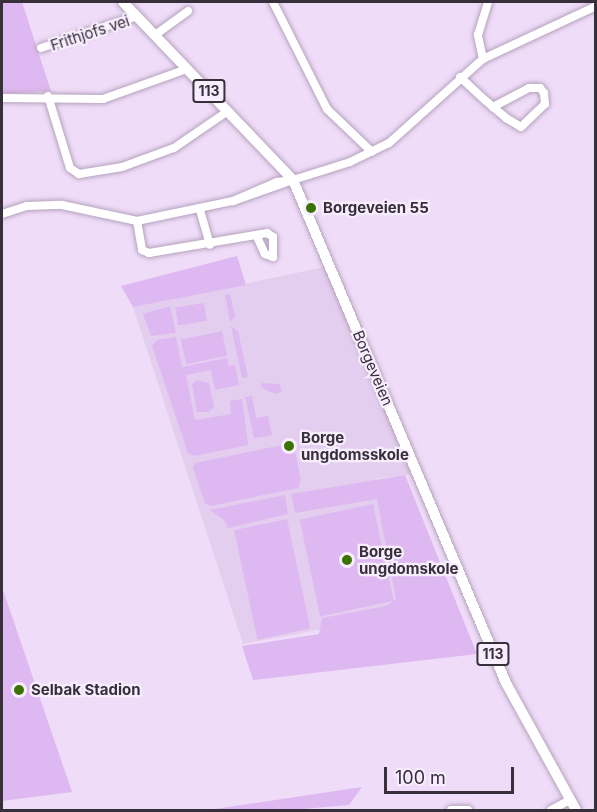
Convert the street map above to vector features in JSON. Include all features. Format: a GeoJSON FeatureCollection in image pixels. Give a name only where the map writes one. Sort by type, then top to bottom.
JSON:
{"type":"FeatureCollection","features":[{"type":"Feature","properties":{"kind":"main road","name":"Borgeveien"},"geometry":{"type":"LineString","coordinates":[[123,2],[294,180],[496,661],[576,810]]}},
{"type":"Feature","properties":{"kind":"street"},"geometry":{"type":"LineString","coordinates":[[273,2],[327,109],[372,152]]}},
{"type":"Feature","properties":{"kind":"street"},"geometry":{"type":"LineString","coordinates":[[483,58],[478,35],[488,2]]}},
{"type":"Feature","properties":{"kind":"street"},"geometry":{"type":"LineString","coordinates":[[2,214],[27,206],[62,205],[137,221],[200,210],[233,201],[277,182],[294,180],[372,152],[404,133],[460,77],[483,58],[596,6]]}},
{"type":"Feature","properties":{"kind":"street"},"geometry":{"type":"LineString","coordinates":[[155,35],[188,11]]}},
{"type":"Feature","properties":{"kind":"street","name":"Frithjofs vei"},"geometry":{"type":"LineString","coordinates":[[42,48],[137,16]]}},
{"type":"Feature","properties":{"kind":"street"},"geometry":{"type":"LineString","coordinates":[[2,98],[48,96],[103,99],[187,69]]}},
{"type":"Feature","properties":{"kind":"street"},"geometry":{"type":"LineString","coordinates":[[460,77],[493,107],[521,127],[545,105],[544,93],[540,87],[529,88],[493,107]]}},
{"type":"Feature","properties":{"kind":"street"},"geometry":{"type":"LineString","coordinates":[[48,96],[70,168],[79,174],[122,167],[174,148],[228,111]]}},
{"type":"Feature","properties":{"kind":"street"},"geometry":{"type":"LineString","coordinates":[[200,210],[210,245]]}},
{"type":"Feature","properties":{"kind":"street"},"geometry":{"type":"LineString","coordinates":[[137,221],[145,252],[210,245],[256,235]]}},
{"type":"Feature","properties":{"kind":"street"},"geometry":{"type":"LineString","coordinates":[[550,810],[570,800]]}},
{"type":"Feature","properties":{"kind":"street"},"geometry":{"type":"LineString","coordinates":[[451,810],[468,810]]}},
{"type":"Feature","properties":{"kind":"shaded area"},"geometry":{"type":"Polygon","coordinates":[[[2,2],[22,2],[51,91],[2,94],[2,2]]]}},
{"type":"Feature","properties":{"kind":"shaded area"},"geometry":{"type":"Polygon","coordinates":[[[237,256],[246,285],[133,307],[121,286],[237,256]]]}},
{"type":"Feature","properties":{"kind":"shaded area","name":"Borge ungdomsskole"},"geometry":{"type":"Polygon","coordinates":[[[325,267],[411,474],[375,479],[401,614],[243,644],[133,307],[325,267]]]}},
{"type":"Feature","properties":{"kind":"shaded area"},"geometry":{"type":"Polygon","coordinates":[[[230,294],[235,316],[230,322],[225,295],[230,294]]]}},
{"type":"Feature","properties":{"kind":"shaded area"},"geometry":{"type":"Polygon","coordinates":[[[204,303],[207,321],[178,325],[175,308],[204,303]]]}},
{"type":"Feature","properties":{"kind":"shaded area"},"geometry":{"type":"Polygon","coordinates":[[[170,306],[176,333],[151,336],[143,314],[170,306]]]}},
{"type":"Feature","properties":{"kind":"shaded area"},"geometry":{"type":"Polygon","coordinates":[[[231,326],[238,331],[248,377],[242,378],[231,326]]]}},
{"type":"Feature","properties":{"kind":"shaded area"},"geometry":{"type":"Polygon","coordinates":[[[222,331],[227,355],[186,364],[181,340],[222,331]]]}},
{"type":"Feature","properties":{"kind":"shaded area"},"geometry":{"type":"Polygon","coordinates":[[[176,337],[182,367],[227,358],[229,366],[235,365],[239,385],[215,390],[211,370],[186,375],[195,420],[231,414],[230,401],[242,399],[248,445],[194,456],[188,453],[152,346],[157,340],[176,337]]]}},
{"type":"Feature","properties":{"kind":"shaded area"},"geometry":{"type":"Polygon","coordinates":[[[197,380],[209,383],[214,407],[209,412],[197,412],[192,384],[197,380]]]}},
{"type":"Feature","properties":{"kind":"shaded area"},"geometry":{"type":"Polygon","coordinates":[[[262,383],[279,384],[282,391],[277,394],[268,391],[260,386],[262,383]]]}},
{"type":"Feature","properties":{"kind":"shaded area"},"geometry":{"type":"Polygon","coordinates":[[[252,396],[256,418],[268,416],[272,435],[254,438],[245,397],[252,396]]]}},
{"type":"Feature","properties":{"kind":"shaded area"},"geometry":{"type":"Polygon","coordinates":[[[287,444],[295,451],[301,480],[298,488],[211,506],[205,503],[193,468],[195,463],[287,444]]]}},
{"type":"Feature","properties":{"kind":"shaded area"},"geometry":{"type":"Polygon","coordinates":[[[405,475],[477,654],[253,680],[242,646],[319,634],[322,618],[386,606],[396,599],[377,499],[295,513],[291,494],[405,475]]]}},
{"type":"Feature","properties":{"kind":"shaded area"},"geometry":{"type":"Polygon","coordinates":[[[285,495],[288,514],[228,528],[223,519],[210,510],[285,495]]]}},
{"type":"Feature","properties":{"kind":"shaded area","name":"Borge ungdomskole"},"geometry":{"type":"Polygon","coordinates":[[[373,504],[394,601],[320,616],[300,520],[373,504]]]}},
{"type":"Feature","properties":{"kind":"shaded area"},"geometry":{"type":"Polygon","coordinates":[[[287,519],[310,629],[257,640],[234,530],[287,519]]]}},
{"type":"Feature","properties":{"kind":"shaded area","name":"Selbak Stadion"},"geometry":{"type":"Polygon","coordinates":[[[2,587],[72,792],[2,801],[2,587]]]}},
{"type":"Feature","properties":{"kind":"shaded area"},"geometry":{"type":"Polygon","coordinates":[[[362,787],[349,805],[291,810],[208,810],[362,787]]]}},
{"type":"Feature","properties":{"kind":"place","name":"Borgeveien 55"},"geometry":{"type":"Point","coordinates":[311,208]}},
{"type":"Feature","properties":{"kind":"place","name":"Borge ungdomsskole"},"geometry":{"type":"Point","coordinates":[289,446]}},
{"type":"Feature","properties":{"kind":"place","name":"Borge ungdomskole"},"geometry":{"type":"Point","coordinates":[347,560]}},
{"type":"Feature","properties":{"kind":"place","name":"Selbak Stadion"},"geometry":{"type":"Point","coordinates":[19,690]}}]}
